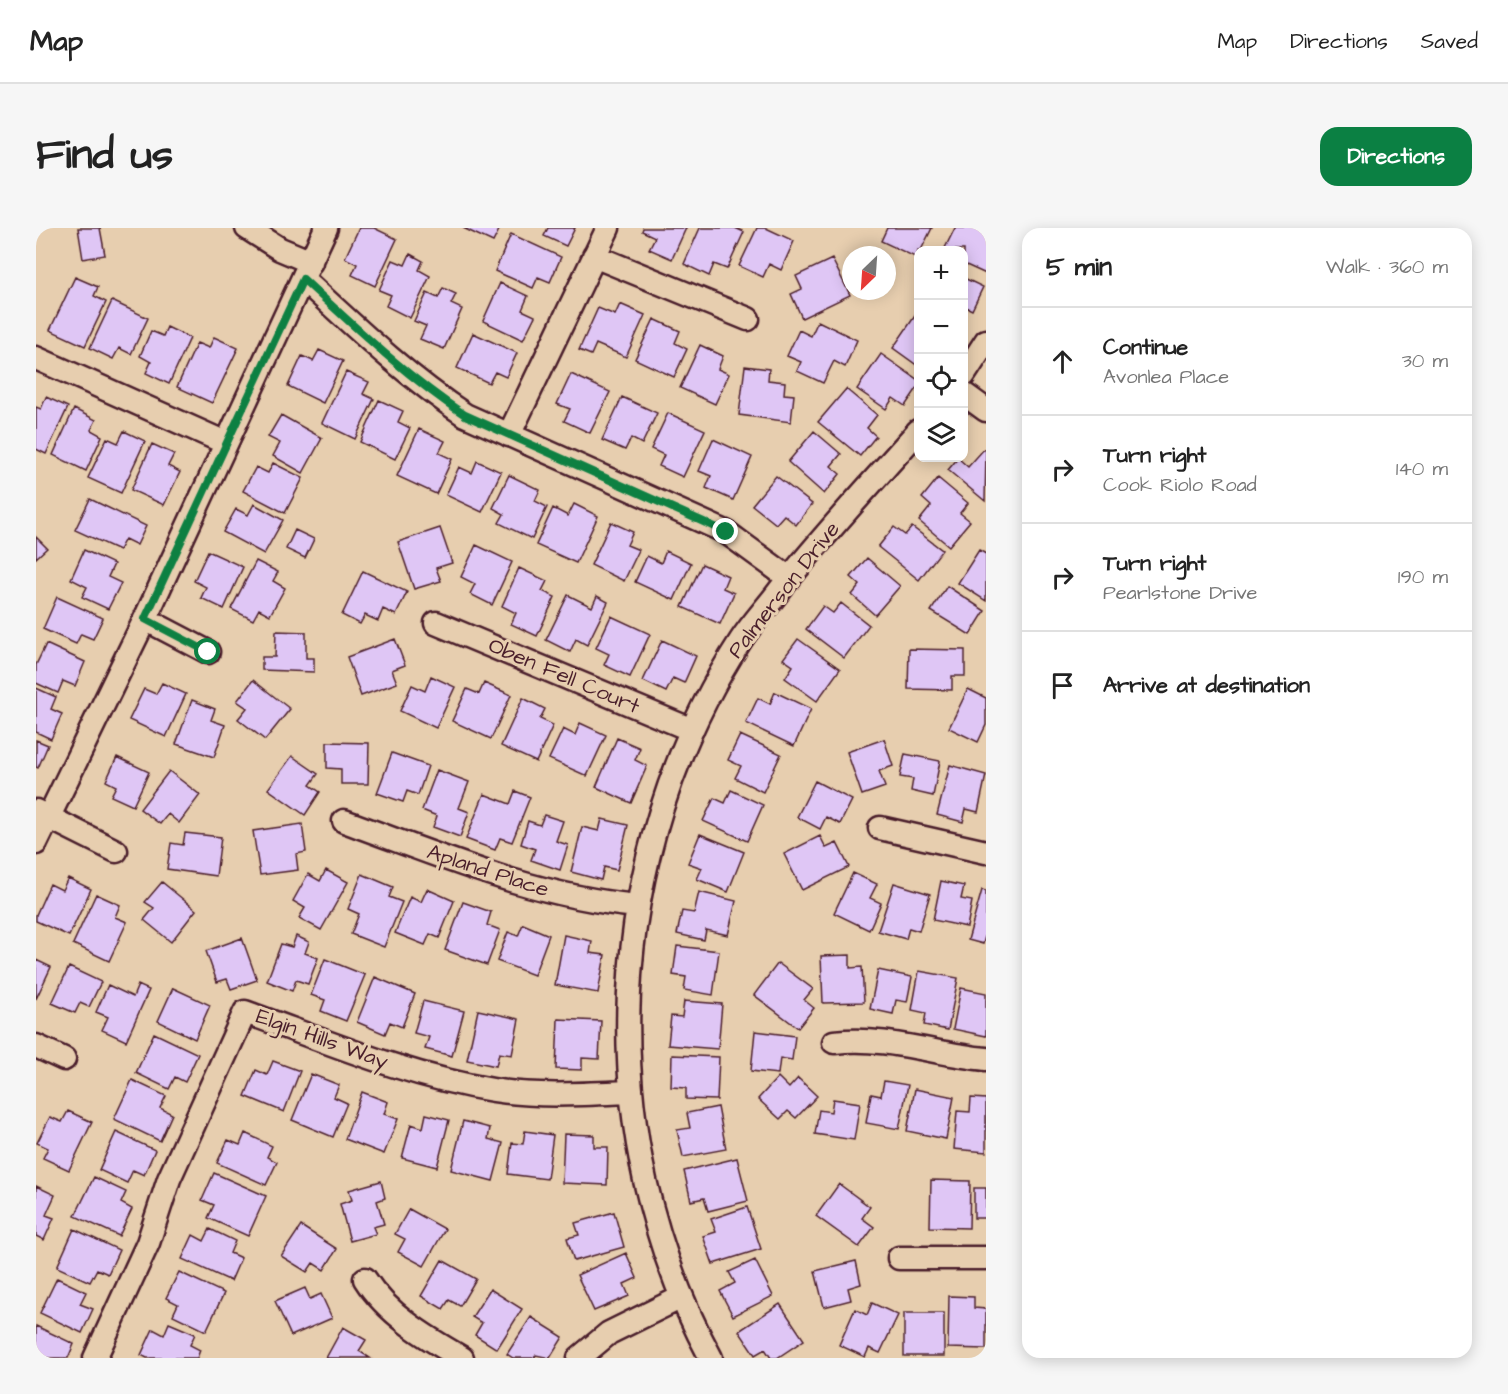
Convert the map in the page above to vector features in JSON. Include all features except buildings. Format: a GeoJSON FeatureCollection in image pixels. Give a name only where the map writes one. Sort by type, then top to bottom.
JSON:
{"type":"FeatureCollection","features":[{"type":"Feature","properties":{"kind":"street"},"geometry":{"type":"LineString","coordinates":[[247,228],[280,249],[307,271],[430,392],[465,415],[726,532],[789,578]]}},
{"type":"Feature","properties":{"kind":"street"},"geometry":{"type":"LineString","coordinates":[[36,843],[42,814],[145,619],[327,228]]}},
{"type":"Feature","properties":{"kind":"street"},"geometry":{"type":"LineString","coordinates":[[509,435],[608,228]]}},
{"type":"Feature","properties":{"kind":"street"},"geometry":{"type":"LineString","coordinates":[[594,256],[748,319]]}},
{"type":"Feature","properties":{"kind":"street"},"geometry":{"type":"LineString","coordinates":[[968,368],[986,341]]}},
{"type":"Feature","properties":{"kind":"street"},"geometry":{"type":"LineString","coordinates":[[36,358],[226,443]]}},
{"type":"Feature","properties":{"kind":"street"},"geometry":{"type":"LineString","coordinates":[[968,397],[986,410]]}},
{"type":"Feature","properties":{"kind":"street","name":"Palmerson Drive"},"geometry":{"type":"LineString","coordinates":[[711,1358],[682,1296],[650,1203],[637,1143],[630,1092],[627,1033],[628,992],[637,906],[662,803],[692,730],[742,638],[810,550],[914,435]]}},
{"type":"Feature","properties":{"kind":"street"},"geometry":{"type":"LineString","coordinates":[[145,619],[208,652]]}},
{"type":"Feature","properties":{"kind":"street","name":"Oben Fell Court"},"geometry":{"type":"LineString","coordinates":[[436,623],[692,730]]}},
{"type":"Feature","properties":{"kind":"street"},"geometry":{"type":"LineString","coordinates":[[42,814],[116,851]]}},
{"type":"Feature","properties":{"kind":"street","name":"Apland Place"},"geometry":{"type":"LineString","coordinates":[[344,821],[516,883],[557,895],[637,906]]}},
{"type":"Feature","properties":{"kind":"street"},"geometry":{"type":"LineString","coordinates":[[880,828],[986,852]]}},
{"type":"Feature","properties":{"kind":"street","name":"Elgin Hills Way"},"geometry":{"type":"LineString","coordinates":[[95,1358],[148,1243],[169,1179],[245,1011],[407,1070],[460,1084],[542,1094],[630,1092]]}},
{"type":"Feature","properties":{"kind":"street"},"geometry":{"type":"LineString","coordinates":[[834,1042],[860,1039],[885,1040],[986,1059]]}},
{"type":"Feature","properties":{"kind":"street"},"geometry":{"type":"LineString","coordinates":[[36,1046],[64,1059]]}},
{"type":"Feature","properties":{"kind":"street"},"geometry":{"type":"LineString","coordinates":[[899,1258],[986,1258]]}},
{"type":"Feature","properties":{"kind":"street"},"geometry":{"type":"LineString","coordinates":[[365,1278],[384,1303],[406,1322],[462,1358]]}},
{"type":"Feature","properties":{"kind":"street"},"geometry":{"type":"LineString","coordinates":[[579,1358],[609,1333],[682,1296]]}},
{"type":"Feature","properties":{"kind":"route"},"geometry":{"type":"LineString","coordinates":[[208,652],[145,619],[303,279],[388,357],[430,392],[465,415],[726,532]]}}]}
